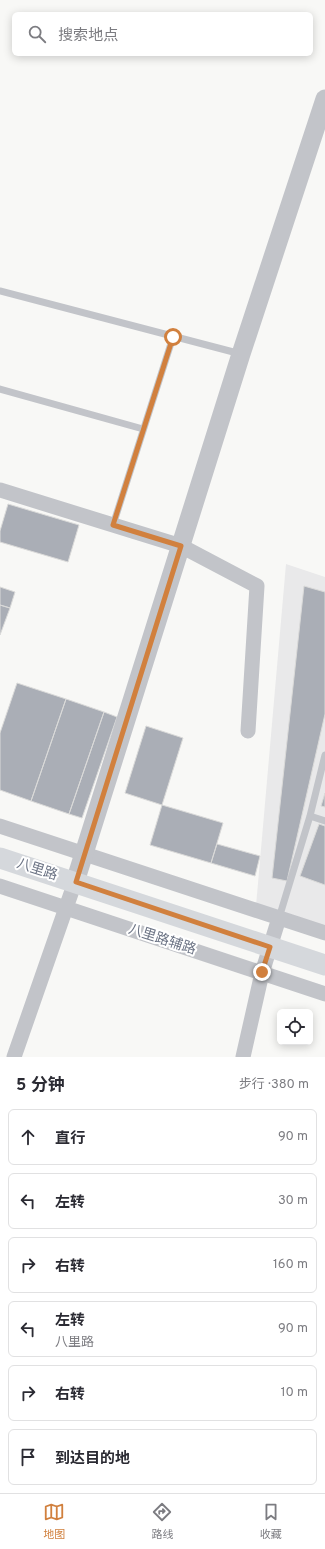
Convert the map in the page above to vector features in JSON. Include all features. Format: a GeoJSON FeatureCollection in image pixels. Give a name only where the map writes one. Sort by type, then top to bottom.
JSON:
{"type":"FeatureCollection","features":[{"type":"Feature","properties":{"kind":"main road","name":"八里路"},"geometry":{"type":"LineString","coordinates":[[0,858],[325,965]]}},
{"type":"Feature","properties":{"kind":"street"},"geometry":{"type":"LineString","coordinates":[[14,1057],[76,882],[241,354],[325,99]]}},
{"type":"Feature","properties":{"kind":"street"},"geometry":{"type":"LineString","coordinates":[[0,490],[181,546],[257,586],[248,731]]}},
{"type":"Feature","properties":{"kind":"street"},"geometry":{"type":"LineString","coordinates":[[0,826],[325,933]]}},
{"type":"Feature","properties":{"kind":"street","name":"八里路辅路"},"geometry":{"type":"LineString","coordinates":[[0,886],[325,994]]}},
{"type":"Feature","properties":{"kind":"street"},"geometry":{"type":"LineString","coordinates":[[243,1057],[262,972],[279,918]]}},
{"type":"Feature","properties":{"kind":"lane"},"geometry":{"type":"LineString","coordinates":[[0,291],[241,354]]}},
{"type":"Feature","properties":{"kind":"lane"},"geometry":{"type":"LineString","coordinates":[[113,525],[173,337]]}},
{"type":"Feature","properties":{"kind":"lane"},"geometry":{"type":"LineString","coordinates":[[0,389],[143,430]]}},
{"type":"Feature","properties":{"kind":"lane"},"geometry":{"type":"LineString","coordinates":[[279,918],[310,816],[325,755]]}},
{"type":"Feature","properties":{"kind":"lane"},"geometry":{"type":"LineString","coordinates":[[310,816],[325,821]]}},
{"type":"Feature","properties":{"kind":"shaded area"},"geometry":{"type":"Polygon","coordinates":[[[286,564],[325,577],[325,927],[256,906],[286,564]]]}},
{"type":"Feature","properties":{"kind":"building"},"geometry":{"type":"Polygon","coordinates":[[[8,504],[79,525],[68,562],[0,542],[0,531],[8,504]]]}},
{"type":"Feature","properties":{"kind":"building"},"geometry":{"type":"Polygon","coordinates":[[[304,586],[325,592],[325,714],[287,881],[272,878],[304,586]]]}},
{"type":"Feature","properties":{"kind":"building"},"geometry":{"type":"Polygon","coordinates":[[[0,587],[15,592],[10,608],[0,605],[0,587]]]}},
{"type":"Feature","properties":{"kind":"building"},"geometry":{"type":"Polygon","coordinates":[[[0,605],[10,608],[0,635],[0,605]]]}},
{"type":"Feature","properties":{"kind":"building"},"geometry":{"type":"Polygon","coordinates":[[[17,683],[66,699],[31,801],[0,790],[0,733],[17,683]]]}},
{"type":"Feature","properties":{"kind":"building"},"geometry":{"type":"Polygon","coordinates":[[[66,699],[104,712],[69,814],[31,801],[66,699]]]}},
{"type":"Feature","properties":{"kind":"building"},"geometry":{"type":"Polygon","coordinates":[[[104,712],[117,717],[82,818],[69,814],[104,712]]]}},
{"type":"Feature","properties":{"kind":"building"},"geometry":{"type":"Polygon","coordinates":[[[146,726],[183,738],[162,805],[125,793],[146,726]]]}},
{"type":"Feature","properties":{"kind":"building"},"geometry":{"type":"Polygon","coordinates":[[[325,793],[325,807],[321,806],[325,793]]]}},
{"type":"Feature","properties":{"kind":"building"},"geometry":{"type":"Polygon","coordinates":[[[162,805],[223,823],[211,863],[150,845],[162,805]]]}},
{"type":"Feature","properties":{"kind":"building"},"geometry":{"type":"Polygon","coordinates":[[[319,824],[325,826],[325,885],[300,876],[319,824]]]}},
{"type":"Feature","properties":{"kind":"building"},"geometry":{"type":"Polygon","coordinates":[[[217,844],[260,856],[255,876],[211,863],[217,844]]]}},
{"type":"Feature","properties":{"kind":"route"},"geometry":{"type":"LineString","coordinates":[[173,337],[113,525],[181,546],[76,882],[270,947],[262,972]]}}]}
